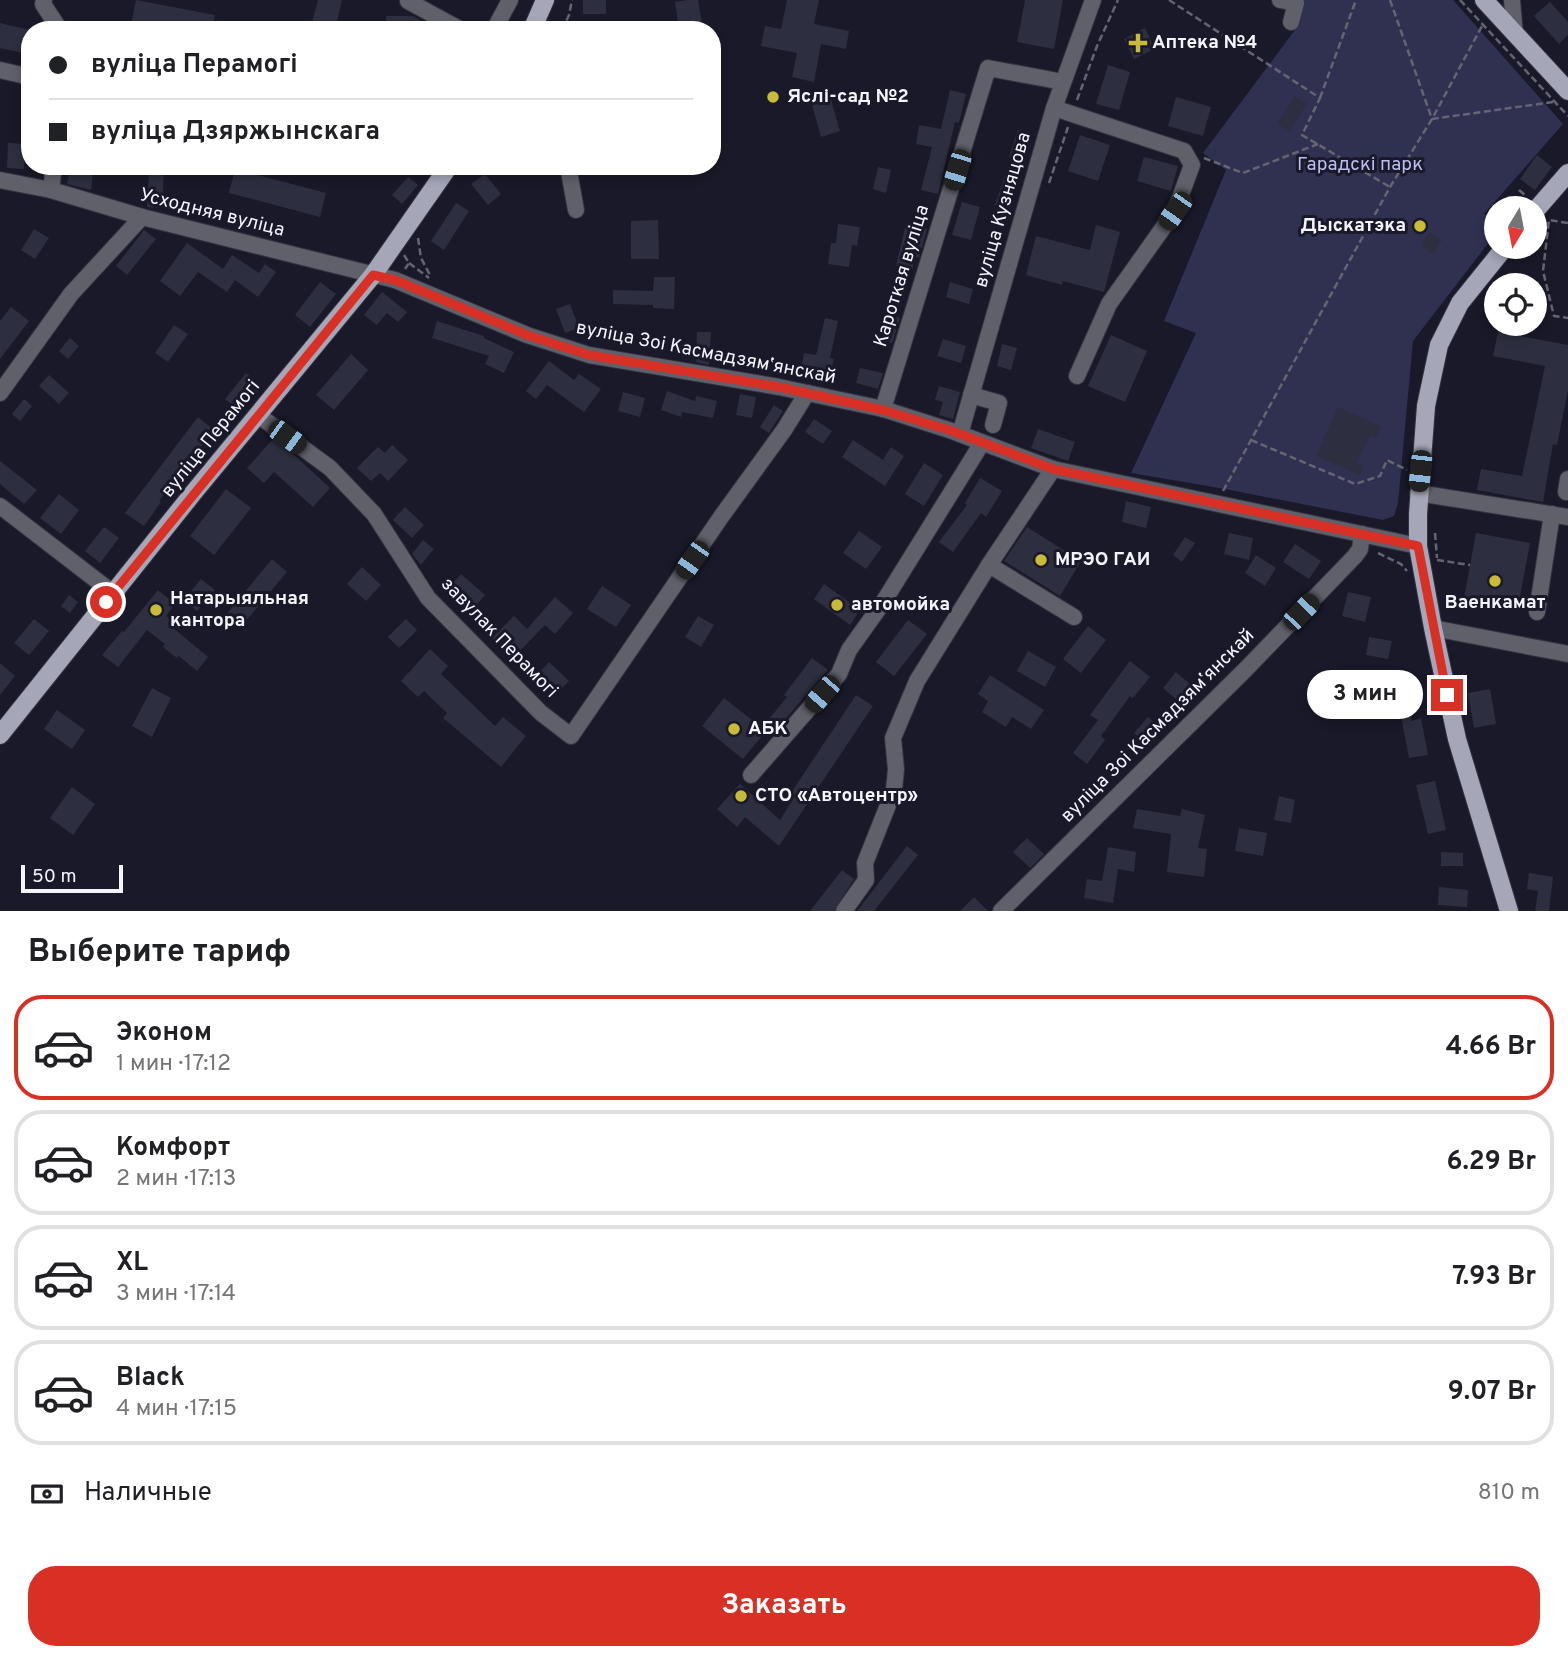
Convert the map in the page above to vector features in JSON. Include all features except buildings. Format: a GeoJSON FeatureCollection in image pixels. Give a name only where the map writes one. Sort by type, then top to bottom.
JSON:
{"type":"FeatureCollection","features":[{"type":"Feature","properties":{"kind":"main road"},"geometry":{"type":"LineString","coordinates":[[536,21],[545,0]]}},
{"type":"Feature","properties":{"kind":"main road"},"geometry":{"type":"LineString","coordinates":[[1484,0],[1568,91]]}},
{"type":"Feature","properties":{"kind":"main road"},"geometry":{"type":"LineString","coordinates":[[1547,197],[1568,173]]}},
{"type":"Feature","properties":{"kind":"main road","name":"вуліца Перамогі"},"geometry":{"type":"LineString","coordinates":[[0,736],[113,593],[373,275],[443,175]]}},
{"type":"Feature","properties":{"kind":"main road"},"geometry":{"type":"LineString","coordinates":[[1495,259],[1460,303],[1440,345],[1426,406],[1418,493],[1418,546],[1457,739],[1510,911]]}},
{"type":"Feature","properties":{"kind":"street"},"geometry":{"type":"LineString","coordinates":[[44,0],[43,4],[54,21]]}},
{"type":"Feature","properties":{"kind":"street"},"geometry":{"type":"LineString","coordinates":[[499,21],[510,0]]}},
{"type":"Feature","properties":{"kind":"street","name":"вуліца Кузняцова"},"geometry":{"type":"LineString","coordinates":[[960,434],[1054,108],[1093,0]]}},
{"type":"Feature","properties":{"kind":"street"},"geometry":{"type":"LineString","coordinates":[[1280,0],[1296,3],[1291,22]]}},
{"type":"Feature","properties":{"kind":"street"},"geometry":{"type":"LineString","coordinates":[[1512,0],[1515,35]]}},
{"type":"Feature","properties":{"kind":"street"},"geometry":{"type":"LineString","coordinates":[[408,1],[445,21]]}},
{"type":"Feature","properties":{"kind":"street","name":"Кароткая вуліца"},"geometry":{"type":"LineString","coordinates":[[883,410],[988,68],[1063,82]]}},
{"type":"Feature","properties":{"kind":"street"},"geometry":{"type":"LineString","coordinates":[[0,70],[21,75]]}},
{"type":"Feature","properties":{"kind":"street"},"geometry":{"type":"LineString","coordinates":[[1054,108],[1184,151],[1192,165],[1175,211],[1110,304],[1077,376]]}},
{"type":"Feature","properties":{"kind":"street"},"geometry":{"type":"LineString","coordinates":[[51,190],[53,175]]}},
{"type":"Feature","properties":{"kind":"street"},"geometry":{"type":"LineString","coordinates":[[570,175],[576,210]]}},
{"type":"Feature","properties":{"kind":"street","name":"Усходняя вуліца"},"geometry":{"type":"LineString","coordinates":[[0,180],[51,190],[142,218],[373,275]]}},
{"type":"Feature","properties":{"kind":"street"},"geometry":{"type":"LineString","coordinates":[[0,393],[71,295],[142,218]]}},
{"type":"Feature","properties":{"kind":"street","name":"вуліца Зоі Касмадзямʼянскай"},"geometry":{"type":"LineString","coordinates":[[373,275],[395,280],[527,335],[589,355],[807,393],[883,410],[960,434],[1053,469],[1418,546]]}},
{"type":"Feature","properties":{"kind":"street","name":"завулак Перамогі"},"geometry":{"type":"LineString","coordinates":[[258,415],[330,468],[374,514],[428,598],[541,713],[571,736],[721,517],[785,430],[807,393]]}},
{"type":"Feature","properties":{"kind":"street"},"geometry":{"type":"LineString","coordinates":[[971,395],[1001,398],[993,425]]}},
{"type":"Feature","properties":{"kind":"street"},"geometry":{"type":"LineString","coordinates":[[751,775],[839,674],[849,650],[884,600],[982,443]]}},
{"type":"Feature","properties":{"kind":"street"},"geometry":{"type":"LineString","coordinates":[[844,911],[866,880],[865,863],[894,790],[896,769],[893,738],[917,681],[1053,469]]}},
{"type":"Feature","properties":{"kind":"street"},"geometry":{"type":"LineString","coordinates":[[1418,493],[1560,516],[1536,612]]}},
{"type":"Feature","properties":{"kind":"street"},"geometry":{"type":"LineString","coordinates":[[0,506],[113,593]]}},
{"type":"Feature","properties":{"kind":"street","name":"вуліца Зоі Касмадзямʼянскай"},"geometry":{"type":"LineString","coordinates":[[1001,911],[1246,669],[1337,575],[1360,549],[1362,534]]}},
{"type":"Feature","properties":{"kind":"street"},"geometry":{"type":"LineString","coordinates":[[989,565],[1074,617]]}},
{"type":"Feature","properties":{"kind":"street"},"geometry":{"type":"LineString","coordinates":[[1433,628],[1568,654]]}},
{"type":"Feature","properties":{"kind":"path"},"geometry":{"type":"LineString","coordinates":[[566,21],[572,0]]}},
{"type":"Feature","properties":{"kind":"path"},"geometry":{"type":"LineString","coordinates":[[1046,191],[1097,46],[1118,0]]}},
{"type":"Feature","properties":{"kind":"path"},"geometry":{"type":"LineString","coordinates":[[1169,0],[1320,98]]}},
{"type":"Feature","properties":{"kind":"path"},"geometry":{"type":"LineString","coordinates":[[1356,0],[1320,98],[1302,135],[1391,187]]}},
{"type":"Feature","properties":{"kind":"path"},"geometry":{"type":"LineString","coordinates":[[1390,0],[1432,119]]}},
{"type":"Feature","properties":{"kind":"path"},"geometry":{"type":"LineString","coordinates":[[1460,0],[1553,102],[1568,114]]}},
{"type":"Feature","properties":{"kind":"path"},"geometry":{"type":"LineString","coordinates":[[1222,494],[1482,26]]}},
{"type":"Feature","properties":{"kind":"path"},"geometry":{"type":"LineString","coordinates":[[1432,119],[1553,102]]}},
{"type":"Feature","properties":{"kind":"path"},"geometry":{"type":"LineString","coordinates":[[1184,151],[1243,173],[1318,144]]}},
{"type":"Feature","properties":{"kind":"path"},"geometry":{"type":"LineString","coordinates":[[1568,223],[1549,220],[1543,271],[1554,316],[1568,318]]}},
{"type":"Feature","properties":{"kind":"path"},"geometry":{"type":"LineString","coordinates":[[418,238],[421,258],[433,280]]}},
{"type":"Feature","properties":{"kind":"path"},"geometry":{"type":"LineString","coordinates":[[1251,440],[1355,484],[1380,477],[1387,460],[1409,471]]}},
{"type":"Feature","properties":{"kind":"path"},"geometry":{"type":"LineString","coordinates":[[1434,528],[1437,560],[1470,565]]}},
{"type":"Feature","properties":{"kind":"green space","name":"Гарадскі парк"},"geometry":{"type":"Polygon","coordinates":[[[1301,0],[1453,0],[1563,124],[1500,196],[1484,196],[1484,249],[1413,341],[1398,503],[1394,516],[1383,520],[1131,473],[1196,333],[1164,321],[1226,170],[1203,153],[1295,30],[1301,0]]]}},
{"type":"Feature","properties":{"kind":"place","name":"Аптека №4"},"geometry":{"type":"Point","coordinates":[1138,43]}},
{"type":"Feature","properties":{"kind":"place","name":"Яслі-сад №2"},"geometry":{"type":"Point","coordinates":[773,97]}},
{"type":"Feature","properties":{"kind":"place","name":"Дыскатэка"},"geometry":{"type":"Point","coordinates":[1420,226]}},
{"type":"Feature","properties":{"kind":"place","name":"МРЭО ГАИ"},"geometry":{"type":"Point","coordinates":[1041,560]}},
{"type":"Feature","properties":{"kind":"place","name":"Ваенкамат"},"geometry":{"type":"Point","coordinates":[1495,581]}},
{"type":"Feature","properties":{"kind":"place","name":"автомойка"},"geometry":{"type":"Point","coordinates":[837,605]}},
{"type":"Feature","properties":{"kind":"place","name":"Натарыяльная кантора"},"geometry":{"type":"Point","coordinates":[156,610]}},
{"type":"Feature","properties":{"kind":"place","name":"АБК"},"geometry":{"type":"Point","coordinates":[734,729]}},
{"type":"Feature","properties":{"kind":"place","name":"СТО «Автоцентр»"},"geometry":{"type":"Point","coordinates":[741,796]}},
{"type":"Feature","properties":{"kind":"route"},"geometry":{"type":"LineString","coordinates":[[106,602],[373,275],[395,280],[527,335],[589,355],[779,387],[883,410],[952,431],[1053,469],[1418,546],[1447,695]]}}]}
